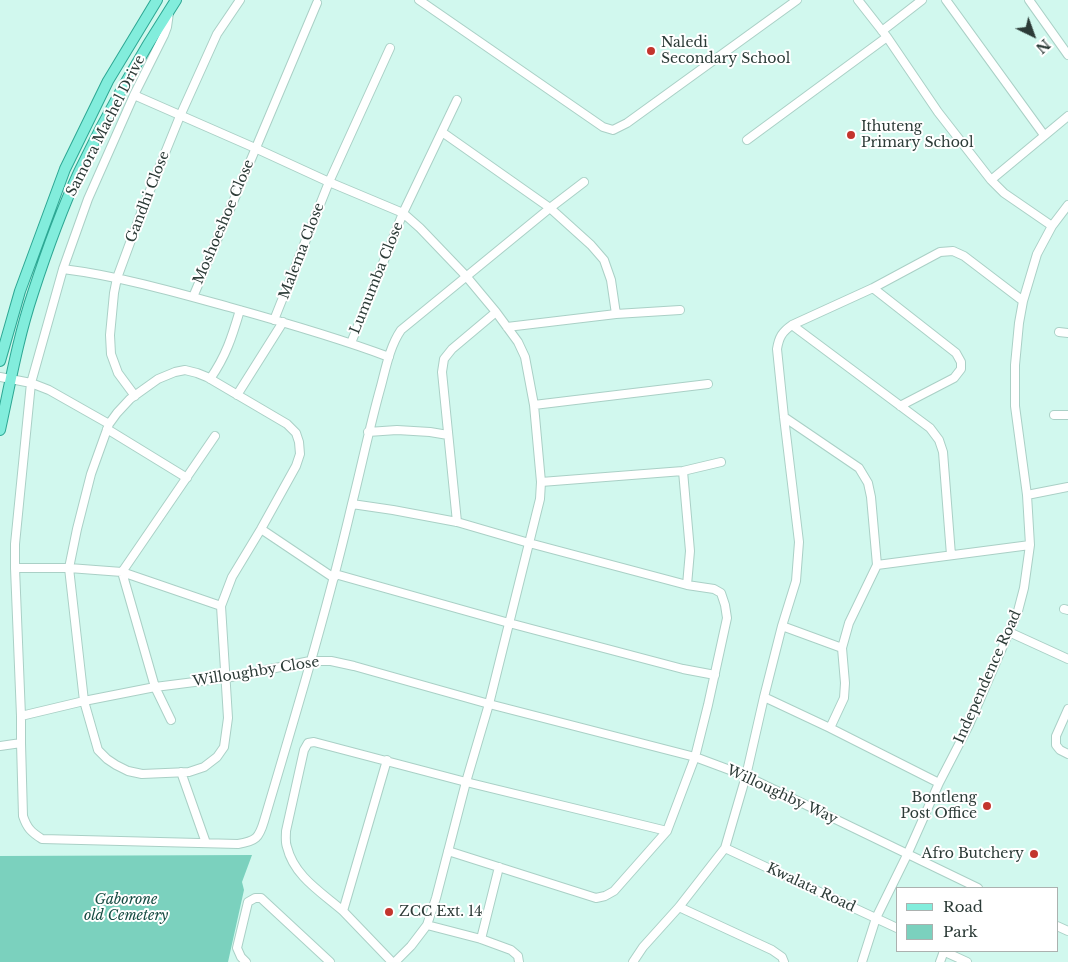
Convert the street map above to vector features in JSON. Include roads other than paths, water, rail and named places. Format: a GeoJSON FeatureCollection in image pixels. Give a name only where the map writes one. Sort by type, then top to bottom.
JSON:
{"type":"FeatureCollection","features":[{"type":"Feature","properties":{"kind":"main road","name":"Samora Machel Drive"},"geometry":{"type":"LineString","coordinates":[[0,361],[20,291],[65,169],[108,81],[157,0]]}},
{"type":"Feature","properties":{"kind":"main road","name":"Samora Machel Drive"},"geometry":{"type":"LineString","coordinates":[[0,430],[32,294],[58,224],[79,173],[122,89],[173,4]]}},
{"type":"Feature","properties":{"kind":"street","name":"Gandhi Close"},"geometry":{"type":"LineString","coordinates":[[135,396],[118,373],[111,354],[110,335],[117,278],[180,116],[217,34],[240,0]]}},
{"type":"Feature","properties":{"kind":"street"},"geometry":{"type":"LineString","coordinates":[[419,0],[603,127],[614,130],[627,123],[797,0]]}},
{"type":"Feature","properties":{"kind":"street"},"geometry":{"type":"LineString","coordinates":[[859,0],[938,112],[991,180],[1004,193],[1052,226]]}},
{"type":"Feature","properties":{"kind":"street"},"geometry":{"type":"LineString","coordinates":[[747,140],[884,34],[922,0]]}},
{"type":"Feature","properties":{"kind":"street"},"geometry":{"type":"LineString","coordinates":[[946,0],[1044,135]]}},
{"type":"Feature","properties":{"kind":"street"},"geometry":{"type":"LineString","coordinates":[[1029,0],[1068,55]]}},
{"type":"Feature","properties":{"kind":"street","name":"Moshoeshoe Close"},"geometry":{"type":"LineString","coordinates":[[194,297],[317,3]]}},
{"type":"Feature","properties":{"kind":"street"},"geometry":{"type":"LineString","coordinates":[[173,4],[164,36],[134,95],[88,199],[62,269],[31,383],[15,544],[15,568],[23,816],[26,826],[42,839],[238,844],[250,842],[261,833],[334,576],[368,432],[395,339],[401,330],[466,276],[584,182]]}},
{"type":"Feature","properties":{"kind":"street","name":"Malema Close"},"geometry":{"type":"LineString","coordinates":[[274,320],[329,182],[390,48]]}},
{"type":"Feature","properties":{"kind":"street"},"geometry":{"type":"LineString","coordinates":[[134,95],[403,213],[466,276],[518,342],[525,357],[534,405],[541,482],[540,499],[489,704],[466,782],[436,898],[427,925],[394,962],[343,911],[308,882],[297,868],[286,845],[286,831],[304,750],[308,743],[314,742],[466,782],[667,830]]}},
{"type":"Feature","properties":{"kind":"street","name":"Lumumba Close"},"geometry":{"type":"LineString","coordinates":[[351,343],[403,213],[457,100]]}},
{"type":"Feature","properties":{"kind":"street"},"geometry":{"type":"LineString","coordinates":[[991,180],[1068,116]]}},
{"type":"Feature","properties":{"kind":"street"},"geometry":{"type":"LineString","coordinates":[[442,132],[550,208],[591,245],[604,260],[611,280],[616,314]]}},
{"type":"Feature","properties":{"kind":"street","name":"Independence Road"},"geometry":{"type":"LineString","coordinates":[[862,962],[876,918],[939,783],[969,725],[1018,611],[1024,588],[1030,545],[1027,495],[1015,406],[1015,365],[1023,301],[1037,254],[1052,226],[1068,205]]}},
{"type":"Feature","properties":{"kind":"street"},"geometry":{"type":"LineString","coordinates":[[633,962],[643,947],[679,907],[725,848],[746,776],[782,626],[796,581],[799,542],[777,349],[779,339],[784,331],[792,325],[873,288],[940,252],[953,251],[964,256],[1023,301]]}},
{"type":"Feature","properties":{"kind":"street"},"geometry":{"type":"LineString","coordinates":[[62,269],[117,278],[194,297],[283,322],[389,356]]}},
{"type":"Feature","properties":{"kind":"street"},"geometry":{"type":"LineString","coordinates":[[873,288],[956,353],[961,362],[961,369],[954,378],[900,406]]}},
{"type":"Feature","properties":{"kind":"street"},"geometry":{"type":"LineString","coordinates":[[210,379],[224,357],[240,310]]}},
{"type":"Feature","properties":{"kind":"street"},"geometry":{"type":"LineString","coordinates":[[507,327],[616,314],[680,310]]}},
{"type":"Feature","properties":{"kind":"street"},"geometry":{"type":"LineString","coordinates":[[457,522],[442,372],[444,359],[452,349],[496,312]]}},
{"type":"Feature","properties":{"kind":"street"},"geometry":{"type":"LineString","coordinates":[[237,395],[283,322]]}},
{"type":"Feature","properties":{"kind":"street"},"geometry":{"type":"LineString","coordinates":[[792,325],[930,428],[939,440],[943,452],[951,555]]}},
{"type":"Feature","properties":{"kind":"street"},"geometry":{"type":"LineString","coordinates":[[185,370],[197,373],[287,424],[296,433],[299,442],[300,454],[296,466],[232,577],[221,606],[228,718],[224,747],[217,757],[204,767],[189,772],[142,774],[128,771],[107,759],[98,750],[84,701],[69,568],[91,474],[108,426],[117,413],[135,396],[158,379],[175,372],[185,370]]}},
{"type":"Feature","properties":{"kind":"street"},"geometry":{"type":"LineString","coordinates":[[0,376],[31,383],[50,390],[187,478]]}},
{"type":"Feature","properties":{"kind":"street"},"geometry":{"type":"LineString","coordinates":[[534,405],[708,384]]}},
{"type":"Feature","properties":{"kind":"street"},"geometry":{"type":"LineString","coordinates":[[1054,415],[1068,415]]}},
{"type":"Feature","properties":{"kind":"street"},"geometry":{"type":"LineString","coordinates":[[784,417],[859,468],[868,483],[872,497],[877,565],[849,623],[842,648],[845,683],[844,698],[830,728]]}},
{"type":"Feature","properties":{"kind":"street"},"geometry":{"type":"LineString","coordinates":[[368,432],[397,430],[448,435]]}},
{"type":"Feature","properties":{"kind":"street"},"geometry":{"type":"LineString","coordinates":[[122,572],[215,436]]}},
{"type":"Feature","properties":{"kind":"street"},"geometry":{"type":"LineString","coordinates":[[541,482],[683,471],[721,462]]}},
{"type":"Feature","properties":{"kind":"street"},"geometry":{"type":"LineString","coordinates":[[683,471],[690,551],[687,585]]}},
{"type":"Feature","properties":{"kind":"street"},"geometry":{"type":"LineString","coordinates":[[1027,495],[1068,488]]}},
{"type":"Feature","properties":{"kind":"street"},"geometry":{"type":"LineString","coordinates":[[352,504],[457,522],[687,585],[714,588],[721,593],[725,605],[727,618],[694,757],[667,830],[614,891],[596,898],[448,851]]}},
{"type":"Feature","properties":{"kind":"street"},"geometry":{"type":"LineString","coordinates":[[261,529],[334,576],[683,669],[715,675]]}},
{"type":"Feature","properties":{"kind":"street"},"geometry":{"type":"LineString","coordinates":[[877,565],[1030,545]]}},
{"type":"Feature","properties":{"kind":"street"},"geometry":{"type":"LineString","coordinates":[[15,568],[69,568],[122,572],[221,606]]}},
{"type":"Feature","properties":{"kind":"street"},"geometry":{"type":"LineString","coordinates":[[122,572],[155,687],[171,720]]}},
{"type":"Feature","properties":{"kind":"street"},"geometry":{"type":"LineString","coordinates":[[782,626],[842,648]]}},
{"type":"Feature","properties":{"kind":"street"},"geometry":{"type":"LineString","coordinates":[[1009,632],[1068,658]]}},
{"type":"Feature","properties":{"kind":"street","name":"Willoughby Close"},"geometry":{"type":"LineString","coordinates":[[21,716],[155,687],[226,678],[310,661],[331,661],[354,666],[489,704]]}},
{"type":"Feature","properties":{"kind":"street"},"geometry":{"type":"LineString","coordinates":[[764,697],[939,783]]}},
{"type":"Feature","properties":{"kind":"street","name":"Willoughby Way"},"geometry":{"type":"LineString","coordinates":[[489,704],[694,757],[746,776],[976,887]]}},
{"type":"Feature","properties":{"kind":"street"},"geometry":{"type":"LineString","coordinates":[[1068,709],[1056,736],[1056,745],[1060,750],[1068,754]]}},
{"type":"Feature","properties":{"kind":"street"},"geometry":{"type":"LineString","coordinates":[[0,746],[21,743]]}},
{"type":"Feature","properties":{"kind":"street"},"geometry":{"type":"LineString","coordinates":[[343,911],[387,760]]}},
{"type":"Feature","properties":{"kind":"street"},"geometry":{"type":"LineString","coordinates":[[181,772],[206,844]]}},
{"type":"Feature","properties":{"kind":"street","name":"Kwalata Road"},"geometry":{"type":"LineString","coordinates":[[725,848],[896,928]]}},
{"type":"Feature","properties":{"kind":"street"},"geometry":{"type":"LineString","coordinates":[[481,939],[499,867]]}},
{"type":"Feature","properties":{"kind":"street"},"geometry":{"type":"LineString","coordinates":[[246,962],[241,957],[237,948],[248,902],[255,898],[261,898],[330,962]]}},
{"type":"Feature","properties":{"kind":"street"},"geometry":{"type":"LineString","coordinates":[[679,907],[772,950],[782,957],[784,962]]}},
{"type":"Feature","properties":{"kind":"street"},"geometry":{"type":"LineString","coordinates":[[427,925],[481,939],[511,950],[518,956],[519,962]]}},
{"type":"Feature","properties":{"kind":"street"},"geometry":{"type":"LineString","coordinates":[[945,952],[968,962]]}},
{"type":"Feature","properties":{"kind":"place","name":"Naledi Secondary School"},"geometry":{"type":"Point","coordinates":[651,51]}},
{"type":"Feature","properties":{"kind":"place","name":"Ithuteng Primary School"},"geometry":{"type":"Point","coordinates":[851,135]}},
{"type":"Feature","properties":{"kind":"place","name":"Bontleng Post Office"},"geometry":{"type":"Point","coordinates":[987,806]}},
{"type":"Feature","properties":{"kind":"place","name":"Afro Butchery"},"geometry":{"type":"Point","coordinates":[1034,854]}},
{"type":"Feature","properties":{"kind":"place","name":"ZCC Ext. 14"},"geometry":{"type":"Point","coordinates":[389,912]}},
{"type":"Feature","properties":{"kind":"park label","name":"Gaborone old Cemetery"},"geometry":{"type":"Point","coordinates":[126,908]}}]}
